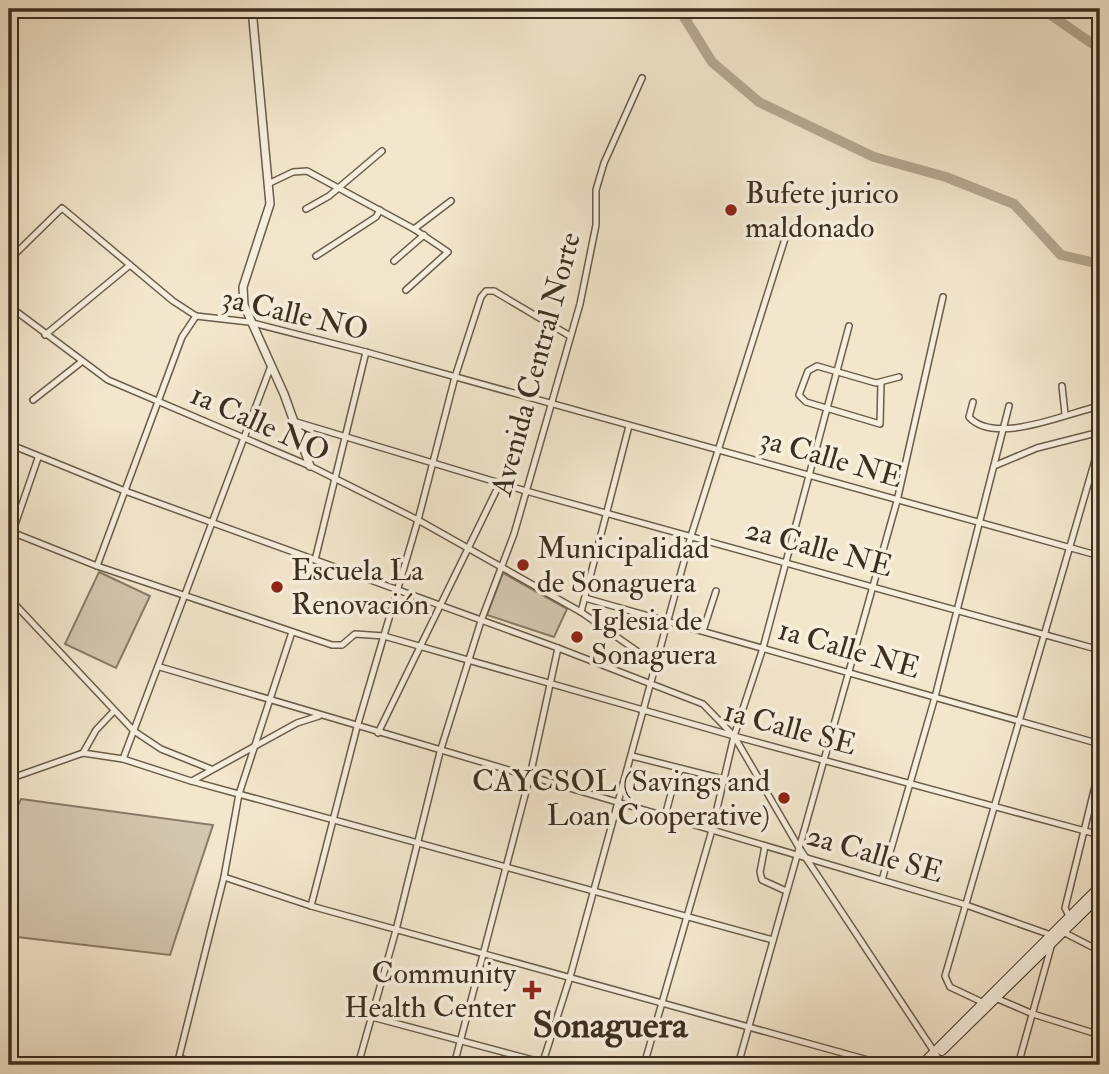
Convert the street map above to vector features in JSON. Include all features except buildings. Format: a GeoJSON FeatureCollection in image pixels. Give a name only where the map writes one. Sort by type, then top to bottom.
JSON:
{"type":"FeatureCollection","features":[{"type":"Feature","properties":{"kind":"main road"},"geometry":{"type":"LineString","coordinates":[[927,1065],[984,1003],[1100,886]]}},
{"type":"Feature","properties":{"kind":"main road"},"geometry":{"type":"LineString","coordinates":[[920,1065],[998,999],[1100,897]]}},
{"type":"Feature","properties":{"kind":"street"},"geometry":{"type":"LineString","coordinates":[[251,9],[270,183],[269,216],[257,240],[243,287],[250,322],[271,366],[310,466]]}},
{"type":"Feature","properties":{"kind":"street","name":"Avenida Central Norte"},"geometry":{"type":"LineString","coordinates":[[358,1065],[396,930],[440,752],[526,491],[580,304],[596,225],[596,190],[604,163],[642,78]]}},
{"type":"Feature","properties":{"kind":"street"},"geometry":{"type":"LineString","coordinates":[[306,209],[329,196],[382,151]]}},
{"type":"Feature","properties":{"kind":"street"},"geometry":{"type":"LineString","coordinates":[[270,183],[299,170],[307,171],[414,229],[448,252],[406,290]]}},
{"type":"Feature","properties":{"kind":"street"},"geometry":{"type":"LineString","coordinates":[[414,229],[451,201]]}},
{"type":"Feature","properties":{"kind":"street","name":"3a Calle NO"},"geometry":{"type":"LineString","coordinates":[[9,260],[62,208],[196,316],[250,322],[550,403]]}},
{"type":"Feature","properties":{"kind":"street"},"geometry":{"type":"LineString","coordinates":[[316,256],[376,217],[380,210]]}},
{"type":"Feature","properties":{"kind":"street"},"geometry":{"type":"LineString","coordinates":[[542,1064],[570,977],[670,621],[691,536],[789,226]]}},
{"type":"Feature","properties":{"kind":"street"},"geometry":{"type":"LineString","coordinates":[[394,261],[424,235]]}},
{"type":"Feature","properties":{"kind":"street"},"geometry":{"type":"LineString","coordinates":[[45,335],[130,265]]}},
{"type":"Feature","properties":{"kind":"street"},"geometry":{"type":"LineString","coordinates":[[311,906],[357,727],[418,520],[454,377],[486,291],[495,291],[570,336]]}},
{"type":"Feature","properties":{"kind":"street"},"geometry":{"type":"LineString","coordinates":[[738,1065],[897,501],[943,297]]}},
{"type":"Feature","properties":{"kind":"street","name":"1a Calle NO"},"geometry":{"type":"LineString","coordinates":[[9,306],[80,363],[108,380],[158,404],[310,466],[418,520],[502,567]]}},
{"type":"Feature","properties":{"kind":"street"},"geometry":{"type":"LineString","coordinates":[[97,566],[182,337],[196,316]]}},
{"type":"Feature","properties":{"kind":"street"},"geometry":{"type":"LineString","coordinates":[[644,1065],[712,830],[734,736],[763,648],[849,326]]}},
{"type":"Feature","properties":{"kind":"street"},"geometry":{"type":"LineString","coordinates":[[314,560],[366,352]]}},
{"type":"Feature","properties":{"kind":"street"},"geometry":{"type":"LineString","coordinates":[[33,400],[80,363]]}},
{"type":"Feature","properties":{"kind":"street"},"geometry":{"type":"LineString","coordinates":[[123,758],[160,667],[242,438],[271,366]]}},
{"type":"Feature","properties":{"kind":"street"},"geometry":{"type":"LineString","coordinates":[[881,382],[880,424],[827,409],[803,400],[799,395],[812,368],[881,382],[899,377]]}},
{"type":"Feature","properties":{"kind":"street"},"geometry":{"type":"LineString","coordinates":[[1062,386],[1065,414]]}},
{"type":"Feature","properties":{"kind":"street"},"geometry":{"type":"LineString","coordinates":[[973,402],[969,417],[1001,431],[1100,406]]}},
{"type":"Feature","properties":{"kind":"street","name":"3a Calle NE"},"geometry":{"type":"LineString","coordinates":[[550,403],[1100,556]]}},
{"type":"Feature","properties":{"kind":"street"},"geometry":{"type":"LineString","coordinates":[[882,880],[935,697],[1009,406]]}},
{"type":"Feature","properties":{"kind":"street","name":"2a Calle NE"},"geometry":{"type":"LineString","coordinates":[[293,421],[526,491],[1100,650]]}},
{"type":"Feature","properties":{"kind":"street"},"geometry":{"type":"LineString","coordinates":[[581,612],[629,426]]}},
{"type":"Feature","properties":{"kind":"street"},"geometry":{"type":"LineString","coordinates":[[994,467],[1037,447],[1100,432]]}},
{"type":"Feature","properties":{"kind":"street"},"geometry":{"type":"LineString","coordinates":[[984,1003],[946,981],[1100,443]]}},
{"type":"Feature","properties":{"kind":"street"},"geometry":{"type":"LineString","coordinates":[[9,444],[125,491],[558,648],[703,704],[734,736],[798,846],[935,1054]]}},
{"type":"Feature","properties":{"kind":"street"},"geometry":{"type":"LineString","coordinates":[[9,542],[38,458]]}},
{"type":"Feature","properties":{"kind":"street"},"geometry":{"type":"LineString","coordinates":[[378,733],[500,483]]}},
{"type":"Feature","properties":{"kind":"street","name":"1a Calle SE"},"geometry":{"type":"LineString","coordinates":[[11,532],[97,566],[332,645],[342,645],[355,634],[384,636],[822,761],[1100,835]]}},
{"type":"Feature","properties":{"kind":"street"},"geometry":{"type":"LineString","coordinates":[[502,567],[581,612],[657,665]]}},
{"type":"Feature","properties":{"kind":"street"},"geometry":{"type":"LineString","coordinates":[[703,631],[716,591]]}},
{"type":"Feature","properties":{"kind":"street"},"geometry":{"type":"LineString","coordinates":[[9,598],[134,731],[161,749],[211,769]]}},
{"type":"Feature","properties":{"kind":"street","name":"1a Calle NE"},"geometry":{"type":"LineString","coordinates":[[585,598],[1100,744]]}},
{"type":"Feature","properties":{"kind":"street"},"geometry":{"type":"LineString","coordinates":[[177,1065],[224,877],[239,794],[292,632]]}},
{"type":"Feature","properties":{"kind":"street"},"geometry":{"type":"LineString","coordinates":[[454,1065],[530,776],[558,648]]}},
{"type":"Feature","properties":{"kind":"street","name":"2a Calle SE"},"geometry":{"type":"LineString","coordinates":[[160,667],[440,752],[966,905],[1053,935]]}},
{"type":"Feature","properties":{"kind":"street"},"geometry":{"type":"LineString","coordinates":[[83,753],[96,730],[114,711]]}},
{"type":"Feature","properties":{"kind":"street"},"geometry":{"type":"LineString","coordinates":[[191,781],[297,723],[320,716]]}},
{"type":"Feature","properties":{"kind":"street"},"geometry":{"type":"LineString","coordinates":[[9,779],[83,753],[123,758],[191,781],[773,940]]}},
{"type":"Feature","properties":{"kind":"street"},"geometry":{"type":"LineString","coordinates":[[632,756],[723,779]]}},
{"type":"Feature","properties":{"kind":"street"},"geometry":{"type":"LineString","coordinates":[[1070,918],[1065,908],[1082,830],[1100,766]]}},
{"type":"Feature","properties":{"kind":"street"},"geometry":{"type":"LineString","coordinates":[[665,816],[676,775],[682,769]]}},
{"type":"Feature","properties":{"kind":"street"},"geometry":{"type":"LineString","coordinates":[[765,846],[760,872],[762,880],[786,891]]}},
{"type":"Feature","properties":{"kind":"street"},"geometry":{"type":"LineString","coordinates":[[224,877],[311,906],[886,1065]]}},
{"type":"Feature","properties":{"kind":"street"},"geometry":{"type":"LineString","coordinates":[[1065,933],[1100,951]]}},
{"type":"Feature","properties":{"kind":"street"},"geometry":{"type":"LineString","coordinates":[[1018,1065],[1051,947]]}},
{"type":"Feature","properties":{"kind":"street"},"geometry":{"type":"LineString","coordinates":[[998,999],[1033,1014],[1100,1035]]}},
{"type":"Feature","properties":{"kind":"street"},"geometry":{"type":"LineString","coordinates":[[372,1017],[552,1065]]}},
{"type":"Feature","properties":{"kind":"street"},"geometry":{"type":"LineString","coordinates":[[179,1058],[206,1065]]}},
{"type":"Feature","properties":{"kind":"shaded area"},"geometry":{"type":"Polygon","coordinates":[[[99,572],[150,596],[116,668],[65,644],[99,572]]]}},
{"type":"Feature","properties":{"kind":"shaded area"},"geometry":{"type":"Polygon","coordinates":[[[503,573],[567,609],[554,637],[487,615],[503,573]]]}},
{"type":"Feature","properties":{"kind":"shaded area"},"geometry":{"type":"Polygon","coordinates":[[[21,799],[213,825],[170,955],[9,936],[9,825],[21,799]]]}},
{"type":"Feature","properties":{"kind":"waterway"},"geometry":{"type":"LineString","coordinates":[[679,9],[712,62],[759,102],[874,157],[946,177],[1014,204],[1061,255],[1100,264]]}},
{"type":"Feature","properties":{"kind":"waterway"},"geometry":{"type":"LineString","coordinates":[[1042,9],[1100,49]]}},
{"type":"Feature","properties":{"kind":"place","name":"Bufete jurico maldonado"},"geometry":{"type":"Point","coordinates":[731,210]}},
{"type":"Feature","properties":{"kind":"place","name":"Municipalidad de Sonaguera"},"geometry":{"type":"Point","coordinates":[523,565]}},
{"type":"Feature","properties":{"kind":"place","name":"Escuela La Renovación"},"geometry":{"type":"Point","coordinates":[277,587]}},
{"type":"Feature","properties":{"kind":"place","name":"Iglesia de Sonaguera"},"geometry":{"type":"Point","coordinates":[577,637]}},
{"type":"Feature","properties":{"kind":"place","name":"CAYCSOL (Savings and Loan Cooperative)"},"geometry":{"type":"Point","coordinates":[784,798]}},
{"type":"Feature","properties":{"kind":"place","name":"Community Health Center"},"geometry":{"type":"Point","coordinates":[532,990]}},
{"type":"Feature","properties":{"kind":"district","name":"Sonaguera"},"geometry":{"type":"Point","coordinates":[610,1025]}}]}
